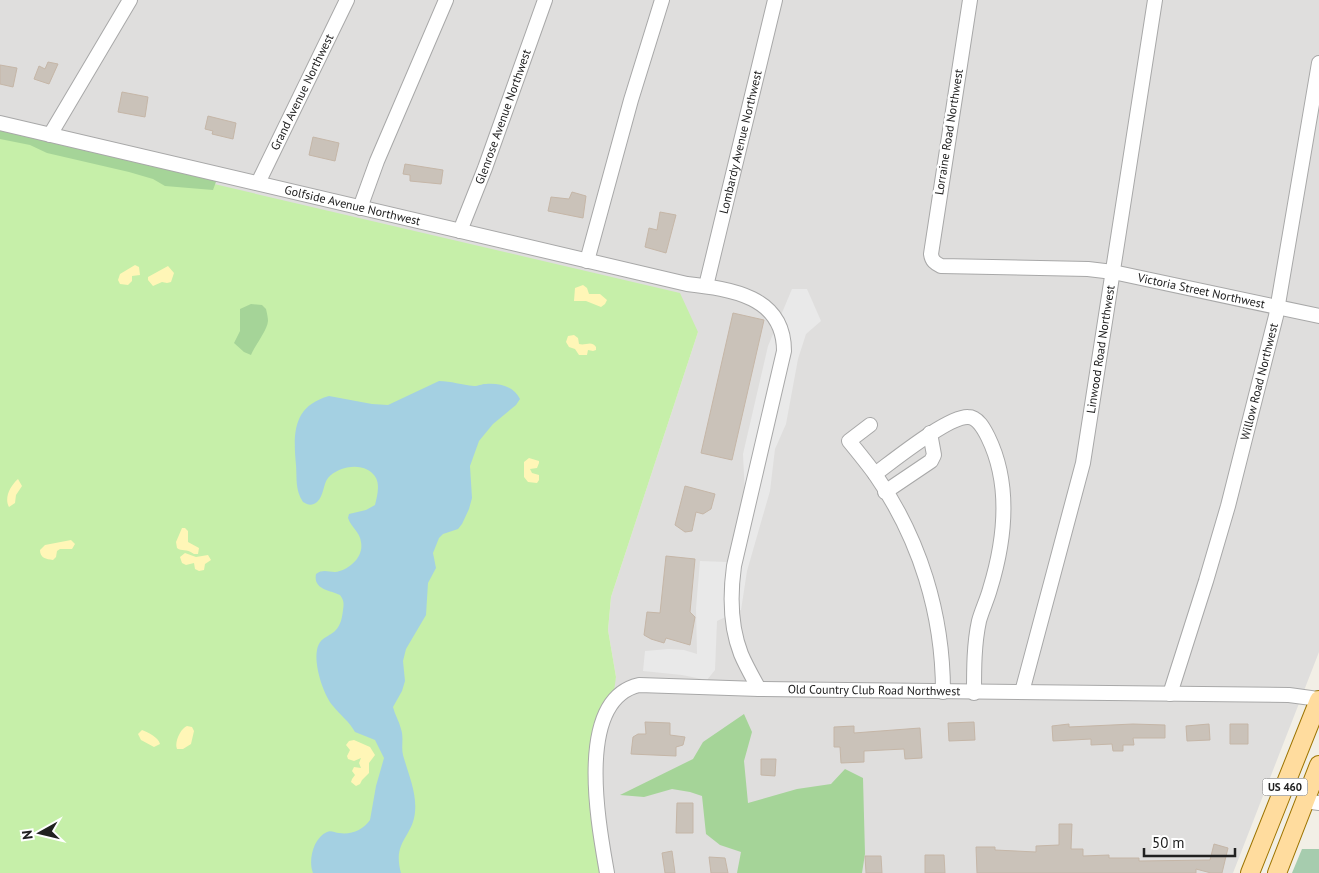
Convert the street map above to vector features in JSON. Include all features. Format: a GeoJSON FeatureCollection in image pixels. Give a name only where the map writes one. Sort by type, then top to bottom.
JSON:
{"type":"FeatureCollection","features":[{"type":"Feature","properties":{"kind":"main road","name":"US 460"},"geometry":{"type":"LineString","coordinates":[[1250,873],[1319,700]]}},
{"type":"Feature","properties":{"kind":"main road","name":"US 460"},"geometry":{"type":"LineString","coordinates":[[1277,873],[1312,802],[1319,765]]}},
{"type":"Feature","properties":{"kind":"street"},"geometry":{"type":"LineString","coordinates":[[50,135],[130,0]]}},
{"type":"Feature","properties":{"kind":"street","name":"Grand Avenue Northwest"},"geometry":{"type":"LineString","coordinates":[[258,183],[347,0]]}},
{"type":"Feature","properties":{"kind":"street"},"geometry":{"type":"LineString","coordinates":[[360,208],[377,161],[446,0]]}},
{"type":"Feature","properties":{"kind":"street","name":"Glenrose Avenue Northwest"},"geometry":{"type":"LineString","coordinates":[[460,231],[485,168],[545,0]]}},
{"type":"Feature","properties":{"kind":"street"},"geometry":{"type":"LineString","coordinates":[[587,261],[631,100],[662,0]]}},
{"type":"Feature","properties":{"kind":"street","name":"Lombardy Avenue Northwest"},"geometry":{"type":"LineString","coordinates":[[706,286],[775,0]]}},
{"type":"Feature","properties":{"kind":"street","name":"Lorraine Road Northwest"},"geometry":{"type":"LineString","coordinates":[[935,264],[931,254],[970,0]]}},
{"type":"Feature","properties":{"kind":"street","name":"Linwood Road Northwest"},"geometry":{"type":"LineString","coordinates":[[1022,692],[1083,463],[1155,0]]}},
{"type":"Feature","properties":{"kind":"street","name":"Willow Road Northwest"},"geometry":{"type":"LineString","coordinates":[[1170,694],[1228,506],[1278,308],[1319,63]]}},
{"type":"Feature","properties":{"kind":"street","name":"Golfside Avenue Northwest"},"geometry":{"type":"LineString","coordinates":[[0,123],[687,284],[735,292],[767,308],[781,327],[784,351],[731,585],[731,605],[735,634],[741,654],[759,690]]}},
{"type":"Feature","properties":{"kind":"street","name":"Victoria Street Northwest"},"geometry":{"type":"LineString","coordinates":[[935,264],[941,266],[1088,269],[1113,272],[1319,316]]}},
{"type":"Feature","properties":{"kind":"street"},"geometry":{"type":"LineString","coordinates":[[875,474],[930,433],[967,417],[974,418],[983,427],[994,450],[1000,470],[1004,512],[999,554],[979,622],[975,650],[974,693]]}},
{"type":"Feature","properties":{"kind":"street"},"geometry":{"type":"LineString","coordinates":[[870,425],[849,441],[875,474],[911,538],[928,581],[940,640],[943,692]]}},
{"type":"Feature","properties":{"kind":"street"},"geometry":{"type":"LineString","coordinates":[[885,492],[931,461],[934,455],[930,433]]}},
{"type":"Feature","properties":{"kind":"street","name":"Old Country Club Road Northwest"},"geometry":{"type":"LineString","coordinates":[[607,873],[596,793],[596,757],[603,722],[614,698],[622,691],[639,684],[759,690],[1289,696],[1319,700]]}},
{"type":"Feature","properties":{"kind":"shaded area"},"geometry":{"type":"Polygon","coordinates":[[[0,0],[1319,0],[1319,652],[1233,873],[600,873],[592,816],[590,769],[616,677],[608,630],[611,597],[698,332],[0,134],[0,0]]]}},
{"type":"Feature","properties":{"kind":"shaded area"},"geometry":{"type":"Polygon","coordinates":[[[792,289],[807,289],[821,321],[806,334],[798,359],[786,424],[775,449],[770,491],[747,571],[741,610],[717,621],[715,670],[707,680],[643,671],[645,651],[668,649],[684,650],[697,654],[696,608],[700,561],[727,562],[745,496],[743,454],[768,346],[792,289]]]}},
{"type":"Feature","properties":{"kind":"green space"},"geometry":{"type":"Polygon","coordinates":[[[0,129],[217,179],[213,190],[165,186],[153,179],[129,172],[47,153],[30,145],[0,139],[0,129]]]}},
{"type":"Feature","properties":{"kind":"green space"},"geometry":{"type":"Polygon","coordinates":[[[0,134],[680,293],[698,332],[611,597],[608,630],[616,677],[614,691],[604,708],[592,816],[600,873],[0,873],[0,134]]]}},
{"type":"Feature","properties":{"kind":"green space"},"geometry":{"type":"Polygon","coordinates":[[[251,304],[262,305],[266,309],[268,321],[251,355],[244,352],[234,343],[240,331],[240,309],[251,304]]]}},
{"type":"Feature","properties":{"kind":"green space"},"geometry":{"type":"Polygon","coordinates":[[[744,714],[752,732],[744,761],[748,803],[797,789],[831,784],[845,769],[863,778],[865,854],[862,873],[737,873],[741,852],[720,845],[706,834],[702,796],[672,789],[644,797],[620,795],[693,759],[703,742],[744,714]]]}},
{"type":"Feature","properties":{"kind":"green space"},"geometry":{"type":"Polygon","coordinates":[[[1302,849],[1319,849],[1319,873],[1292,873],[1302,849]]]}},
{"type":"Feature","properties":{"kind":"sand"},"geometry":{"type":"Polygon","coordinates":[[[135,265],[139,267],[140,275],[132,276],[132,281],[128,285],[120,284],[118,280],[120,274],[135,265]]]}},
{"type":"Feature","properties":{"kind":"sand"},"geometry":{"type":"Polygon","coordinates":[[[168,266],[174,273],[171,282],[162,282],[153,286],[148,277],[168,266]]]}},
{"type":"Feature","properties":{"kind":"sand"},"geometry":{"type":"Polygon","coordinates":[[[583,285],[587,288],[589,294],[600,294],[607,300],[605,304],[601,307],[586,301],[574,301],[575,288],[583,285]]]}},
{"type":"Feature","properties":{"kind":"sand"},"geometry":{"type":"Polygon","coordinates":[[[574,335],[578,338],[579,344],[592,344],[596,347],[596,350],[588,350],[587,355],[579,355],[566,342],[568,336],[574,335]]]}},
{"type":"Feature","properties":{"kind":"sand"},"geometry":{"type":"Polygon","coordinates":[[[529,458],[539,461],[537,468],[530,469],[532,473],[539,475],[537,483],[528,482],[524,477],[524,462],[529,458]]]}},
{"type":"Feature","properties":{"kind":"sand"},"geometry":{"type":"Polygon","coordinates":[[[18,479],[22,486],[16,495],[15,503],[9,507],[7,500],[9,492],[18,479]]]}},
{"type":"Feature","properties":{"kind":"sand"},"geometry":{"type":"Polygon","coordinates":[[[182,528],[188,531],[188,542],[199,548],[198,554],[177,548],[176,542],[182,528]]]}},
{"type":"Feature","properties":{"kind":"sand"},"geometry":{"type":"Polygon","coordinates":[[[71,540],[75,544],[72,549],[60,549],[53,560],[46,559],[41,555],[40,550],[45,545],[71,540]]]}},
{"type":"Feature","properties":{"kind":"sand"},"geometry":{"type":"Polygon","coordinates":[[[185,553],[196,557],[208,555],[211,560],[205,564],[204,570],[199,571],[195,569],[194,563],[186,565],[182,563],[180,557],[185,553]]]}},
{"type":"Feature","properties":{"kind":"sand"},"geometry":{"type":"Polygon","coordinates":[[[187,726],[192,727],[194,731],[191,744],[183,749],[177,749],[176,743],[182,729],[187,726]]]}},
{"type":"Feature","properties":{"kind":"sand"},"geometry":{"type":"Polygon","coordinates":[[[142,730],[155,737],[160,744],[154,747],[141,740],[138,734],[142,730]]]}},
{"type":"Feature","properties":{"kind":"sand"},"geometry":{"type":"Polygon","coordinates":[[[354,740],[370,747],[375,755],[369,763],[369,773],[356,786],[351,782],[355,775],[352,771],[354,767],[361,768],[359,763],[361,758],[354,761],[348,759],[347,756],[350,750],[346,745],[349,741],[354,740]]]}},
{"type":"Feature","properties":{"kind":"water"},"geometry":{"type":"Polygon","coordinates":[[[439,381],[474,386],[486,384],[501,385],[510,388],[520,399],[516,405],[493,424],[479,441],[470,466],[472,498],[469,509],[458,529],[443,534],[439,538],[433,553],[436,568],[428,583],[426,615],[406,649],[403,661],[405,681],[393,707],[402,732],[402,749],[412,783],[415,812],[411,828],[399,853],[401,873],[313,873],[311,862],[313,850],[322,835],[330,831],[338,833],[352,832],[364,827],[370,820],[376,786],[384,758],[375,740],[355,732],[329,701],[320,679],[316,656],[320,643],[339,626],[344,604],[340,595],[327,590],[317,583],[316,574],[323,571],[340,571],[350,566],[358,558],[361,542],[359,535],[348,518],[349,514],[366,510],[375,505],[378,488],[376,478],[366,469],[360,467],[346,468],[339,470],[328,478],[321,497],[317,502],[310,505],[303,502],[299,493],[297,479],[295,442],[298,422],[308,407],[329,396],[388,405],[439,381]]]}},
{"type":"Feature","properties":{"kind":"building"},"geometry":{"type":"Polygon","coordinates":[[[48,62],[58,64],[49,84],[34,79],[39,66],[45,69],[48,62]]]}},
{"type":"Feature","properties":{"kind":"building"},"geometry":{"type":"Polygon","coordinates":[[[0,65],[17,68],[13,87],[0,84],[0,65]]]}},
{"type":"Feature","properties":{"kind":"building"},"geometry":{"type":"Polygon","coordinates":[[[122,92],[148,97],[145,117],[118,112],[122,92]]]}},
{"type":"Feature","properties":{"kind":"building"},"geometry":{"type":"Polygon","coordinates":[[[208,116],[236,123],[233,139],[212,134],[213,131],[205,129],[208,116]]]}},
{"type":"Feature","properties":{"kind":"building"},"geometry":{"type":"Polygon","coordinates":[[[313,137],[339,143],[335,161],[309,155],[313,137]]]}},
{"type":"Feature","properties":{"kind":"building"},"geometry":{"type":"Polygon","coordinates":[[[405,164],[443,170],[441,184],[410,181],[410,175],[403,174],[405,164]]]}},
{"type":"Feature","properties":{"kind":"building"},"geometry":{"type":"Polygon","coordinates":[[[572,192],[586,196],[583,218],[548,211],[551,197],[569,199],[572,192]]]}},
{"type":"Feature","properties":{"kind":"building"},"geometry":{"type":"Polygon","coordinates":[[[660,212],[676,215],[666,253],[645,247],[649,228],[657,230],[660,212]]]}},
{"type":"Feature","properties":{"kind":"building"},"geometry":{"type":"Polygon","coordinates":[[[733,313],[764,320],[732,460],[701,453],[733,313]]]}},
{"type":"Feature","properties":{"kind":"building"},"geometry":{"type":"Polygon","coordinates":[[[685,486],[715,494],[711,509],[703,514],[696,512],[692,531],[685,532],[675,525],[685,486]]]}},
{"type":"Feature","properties":{"kind":"building"},"geometry":{"type":"Polygon","coordinates":[[[666,556],[695,559],[690,612],[695,617],[690,645],[666,638],[664,643],[644,635],[647,612],[660,613],[666,556]]]}},
{"type":"Feature","properties":{"kind":"building"},"geometry":{"type":"Polygon","coordinates":[[[645,722],[670,723],[670,735],[685,737],[683,745],[676,747],[676,756],[631,754],[633,737],[638,734],[646,734],[645,722]]]}},
{"type":"Feature","properties":{"kind":"building"},"geometry":{"type":"Polygon","coordinates":[[[974,722],[975,740],[949,741],[948,723],[974,722]]]}},
{"type":"Feature","properties":{"kind":"building"},"geometry":{"type":"Polygon","coordinates":[[[1069,724],[1069,727],[1133,724],[1165,725],[1165,738],[1133,738],[1134,745],[1123,745],[1123,751],[1113,751],[1112,744],[1091,745],[1091,739],[1053,741],[1052,726],[1069,724]]]}},
{"type":"Feature","properties":{"kind":"building"},"geometry":{"type":"Polygon","coordinates":[[[1209,724],[1210,740],[1187,741],[1186,726],[1209,724]]]}},
{"type":"Feature","properties":{"kind":"building"},"geometry":{"type":"Polygon","coordinates":[[[1230,724],[1248,724],[1248,744],[1230,744],[1230,724]]]}},
{"type":"Feature","properties":{"kind":"building"},"geometry":{"type":"Polygon","coordinates":[[[854,726],[854,733],[920,728],[922,758],[905,759],[904,749],[864,751],[864,762],[841,763],[840,747],[834,747],[834,727],[854,726]]]}},
{"type":"Feature","properties":{"kind":"building"},"geometry":{"type":"Polygon","coordinates":[[[761,759],[776,759],[775,776],[761,775],[761,759]]]}},
{"type":"Feature","properties":{"kind":"building"},"geometry":{"type":"Polygon","coordinates":[[[677,803],[693,803],[693,833],[676,833],[677,803]]]}},
{"type":"Feature","properties":{"kind":"building"},"geometry":{"type":"Polygon","coordinates":[[[1059,824],[1072,824],[1071,849],[1083,849],[1083,856],[1109,855],[1109,858],[1139,858],[1139,861],[1210,860],[1214,844],[1228,848],[1222,873],[1211,873],[1196,869],[1196,873],[977,873],[976,847],[995,847],[995,850],[1036,852],[1036,846],[1059,845],[1059,824]]]}},
{"type":"Feature","properties":{"kind":"building"},"geometry":{"type":"Polygon","coordinates":[[[672,851],[675,873],[665,873],[662,853],[672,851]]]}},
{"type":"Feature","properties":{"kind":"building"},"geometry":{"type":"Polygon","coordinates":[[[925,855],[944,855],[945,873],[925,873],[925,855]]]}},
{"type":"Feature","properties":{"kind":"building"},"geometry":{"type":"Polygon","coordinates":[[[865,856],[881,856],[882,873],[866,873],[865,856]]]}},
{"type":"Feature","properties":{"kind":"building"},"geometry":{"type":"Polygon","coordinates":[[[709,857],[725,858],[728,873],[711,873],[709,857]]]}}]}
